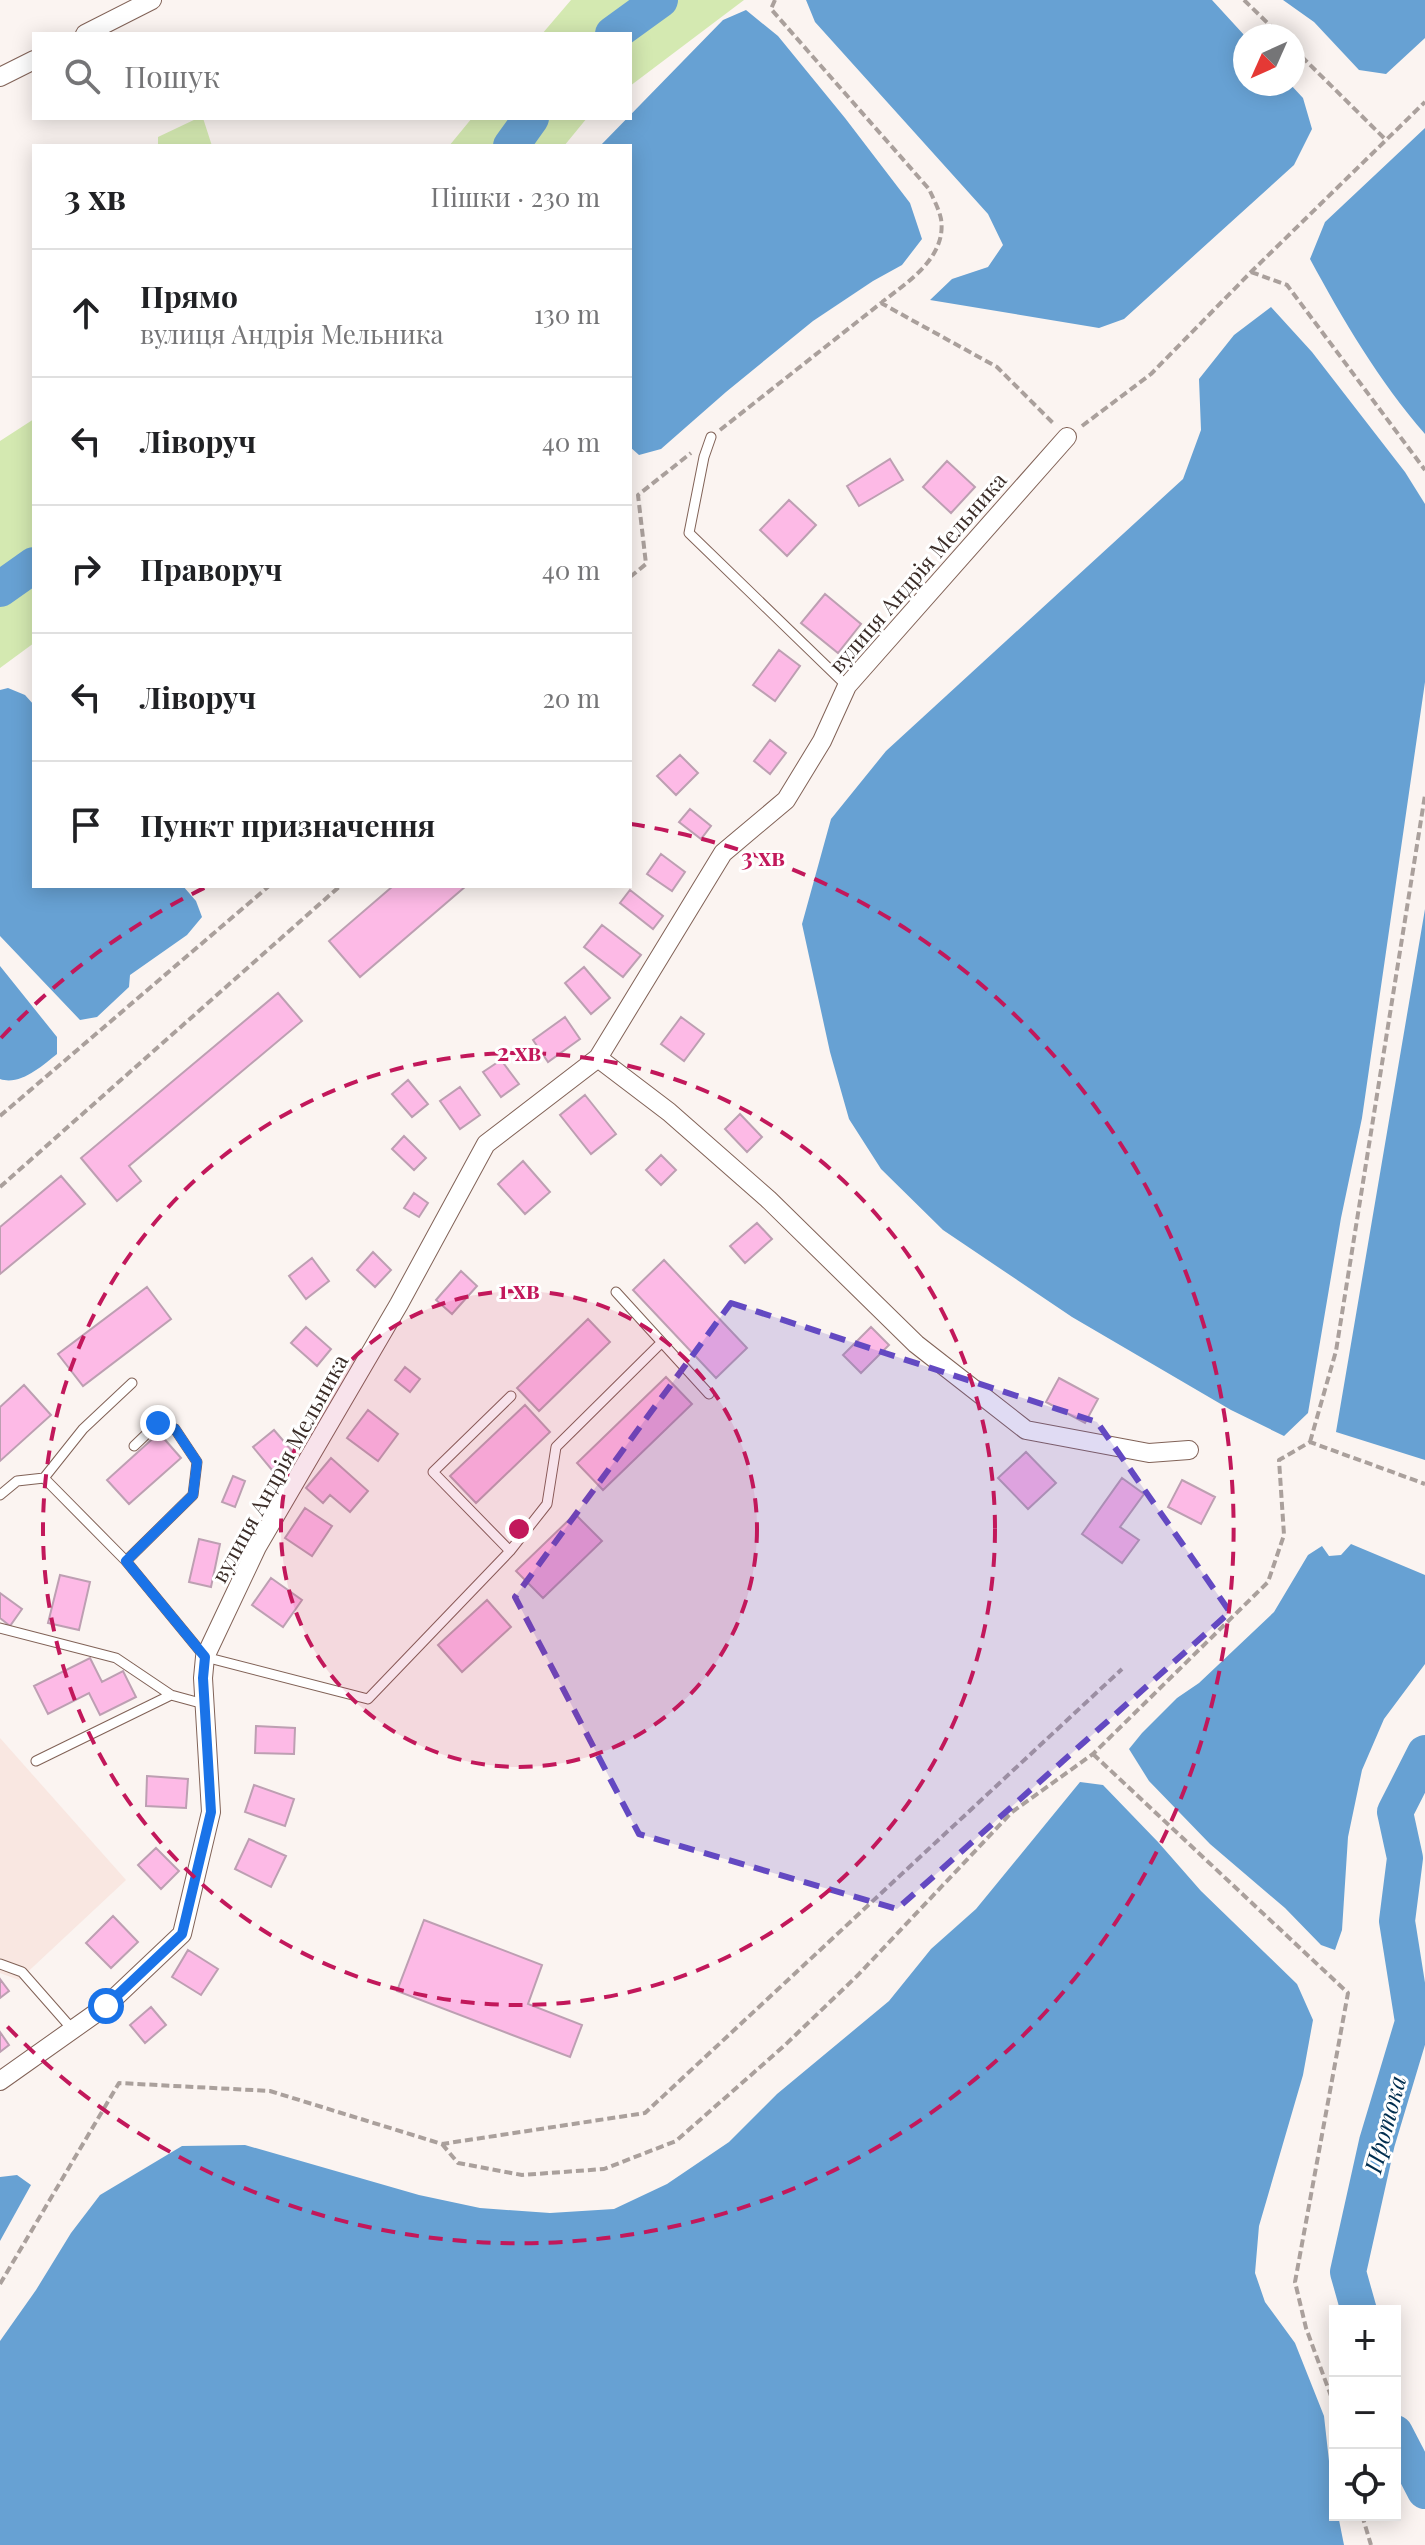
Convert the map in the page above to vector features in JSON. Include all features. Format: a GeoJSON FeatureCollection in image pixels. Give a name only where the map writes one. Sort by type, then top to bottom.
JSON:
{"type":"FeatureCollection","features":[{"type":"Feature","properties":{"kind":"street"},"geometry":{"type":"LineString","coordinates":[[89,32],[152,0]]}},
{"type":"Feature","properties":{"kind":"street"},"geometry":{"type":"LineString","coordinates":[[0,77],[32,61]]}},
{"type":"Feature","properties":{"kind":"street","name":"вулиця Андрія Мельника"},"geometry":{"type":"LineString","coordinates":[[0,2081],[106,2006],[182,1934],[211,1812],[204,1704],[205,1657],[257,1547],[399,1304],[486,1144],[598,1058],[723,853],[786,800],[822,741],[847,686],[1067,437]]}},
{"type":"Feature","properties":{"kind":"street"},"geometry":{"type":"LineString","coordinates":[[598,1058],[669,1112],[768,1199],[916,1344],[1026,1430],[1149,1453],[1189,1450]]}},
{"type":"Feature","properties":{"kind":"lane"},"geometry":{"type":"LineString","coordinates":[[711,437],[689,533],[847,686]]}},
{"type":"Feature","properties":{"kind":"lane"},"geometry":{"type":"LineString","coordinates":[[616,1292],[709,1394]]}},
{"type":"Feature","properties":{"kind":"lane"},"geometry":{"type":"LineString","coordinates":[[44,1478],[126,1561],[205,1657],[368,1699],[510,1551],[547,1504],[556,1447],[661,1343]]}},
{"type":"Feature","properties":{"kind":"lane"},"geometry":{"type":"LineString","coordinates":[[0,1495],[17,1481],[44,1478],[83,1429],[132,1383]]}},
{"type":"Feature","properties":{"kind":"lane"},"geometry":{"type":"LineString","coordinates":[[510,1551],[433,1472],[511,1396]]}},
{"type":"Feature","properties":{"kind":"lane"},"geometry":{"type":"LineString","coordinates":[[126,1561],[193,1495],[197,1462],[175,1429],[158,1423],[134,1446]]}},
{"type":"Feature","properties":{"kind":"lane"},"geometry":{"type":"LineString","coordinates":[[0,1628],[116,1658],[171,1695],[204,1704]]}},
{"type":"Feature","properties":{"kind":"lane"},"geometry":{"type":"LineString","coordinates":[[36,1761],[171,1695]]}},
{"type":"Feature","properties":{"kind":"lane"},"geometry":{"type":"LineString","coordinates":[[0,1964],[22,1972],[73,2030]]}},
{"type":"Feature","properties":{"kind":"path"},"geometry":{"type":"LineString","coordinates":[[632,575],[646,564],[638,495],[918,273],[939,248],[941,219],[929,189],[771,9],[775,0]]}},
{"type":"Feature","properties":{"kind":"path"},"geometry":{"type":"LineString","coordinates":[[1244,0],[1269,24]]}},
{"type":"Feature","properties":{"kind":"path"},"geometry":{"type":"LineString","coordinates":[[1305,60],[1386,140]]}},
{"type":"Feature","properties":{"kind":"path"},"geometry":{"type":"LineString","coordinates":[[881,303],[997,367],[1067,437],[1151,374],[1425,102]]}},
{"type":"Feature","properties":{"kind":"path"},"geometry":{"type":"LineString","coordinates":[[1251,272],[1287,285],[1425,470]]}},
{"type":"Feature","properties":{"kind":"path"},"geometry":{"type":"LineString","coordinates":[[442,2144],[458,2163],[522,2175],[604,2169],[676,2141],[784,2046],[858,1975],[1012,1812],[1093,1754],[1268,1582],[1284,1535],[1279,1460],[1310,1442],[1336,1351],[1425,795]]}},
{"type":"Feature","properties":{"kind":"path"},"geometry":{"type":"LineString","coordinates":[[0,1116],[267,888]]}},
{"type":"Feature","properties":{"kind":"path"},"geometry":{"type":"LineString","coordinates":[[0,1187],[338,888]]}},
{"type":"Feature","properties":{"kind":"path"},"geometry":{"type":"LineString","coordinates":[[1310,1442],[1425,1484]]}},
{"type":"Feature","properties":{"kind":"path"},"geometry":{"type":"LineString","coordinates":[[0,2284],[119,2083],[270,2091],[442,2144],[645,2113],[1122,1669]]}},
{"type":"Feature","properties":{"kind":"path"},"geometry":{"type":"LineString","coordinates":[[1093,1754],[1348,1993],[1295,2282],[1306,2328],[1329,2391]]}},
{"type":"Feature","properties":{"kind":"path"},"geometry":{"type":"LineString","coordinates":[[1364,2521],[1371,2545]]}},
{"type":"Feature","properties":{"kind":"highlighted area"},"geometry":{"type":"Polygon","coordinates":[[[731,1303],[1097,1422],[1230,1612],[897,1909],[639,1834],[515,1597],[731,1303]]]}},
{"type":"Feature","properties":{"kind":"shaded area"},"geometry":{"type":"Polygon","coordinates":[[[0,1738],[126,1880],[19,1980],[0,1973],[0,1738]]]}},
{"type":"Feature","properties":{"kind":"green space"},"geometry":{"type":"Polygon","coordinates":[[[571,0],[744,0],[632,84],[632,32],[544,32],[571,0]]]}},
{"type":"Feature","properties":{"kind":"green space"},"geometry":{"type":"Polygon","coordinates":[[[194,120],[204,120],[211,144],[158,144],[158,137],[194,120]]]}},
{"type":"Feature","properties":{"kind":"green space"},"geometry":{"type":"Polygon","coordinates":[[[470,120],[585,120],[566,144],[451,144],[470,120]]]}},
{"type":"Feature","properties":{"kind":"green space"},"geometry":{"type":"Polygon","coordinates":[[[32,420],[32,644],[0,668],[0,441],[32,420]]]}},
{"type":"Feature","properties":{"kind":"water"},"geometry":{"type":"Polygon","coordinates":[[[806,0],[1212,0],[1234,24],[1233,96],[1301,96],[1312,129],[1294,165],[1124,319],[1099,328],[930,300],[952,279],[988,267],[1003,245],[988,214],[815,22],[806,0]]]}},
{"type":"Feature","properties":{"kind":"water"},"geometry":{"type":"Polygon","coordinates":[[[1283,0],[1425,0],[1425,38],[1386,74],[1359,70],[1314,22],[1283,0]]]}},
{"type":"Feature","properties":{"kind":"water"},"geometry":{"type":"Polygon","coordinates":[[[746,10],[778,36],[910,203],[922,239],[902,265],[813,321],[661,449],[639,455],[632,449],[632,144],[602,144],[625,120],[632,120],[632,113],[723,20],[746,10]]]}},
{"type":"Feature","properties":{"kind":"water"},"geometry":{"type":"Polygon","coordinates":[[[1425,128],[1425,434],[1363,350],[1310,259],[1325,222],[1425,128]]]}},
{"type":"Feature","properties":{"kind":"water"},"geometry":{"type":"Polygon","coordinates":[[[1271,307],[1312,352],[1405,472],[1425,504],[1425,682],[1362,1118],[1341,1218],[1308,1413],[1284,1436],[1231,1410],[1072,1317],[943,1230],[881,1169],[849,1119],[830,1052],[802,924],[831,819],[886,751],[1183,479],[1201,430],[1199,379],[1234,335],[1271,307]]]}},
{"type":"Feature","properties":{"kind":"water"},"geometry":{"type":"Polygon","coordinates":[[[8,688],[25,695],[32,703],[32,888],[185,888],[196,901],[202,917],[187,935],[130,975],[129,987],[97,1017],[80,1020],[0,936],[0,690],[8,688]]]}},
{"type":"Feature","properties":{"kind":"water"},"geometry":{"type":"Polygon","coordinates":[[[1425,909],[1425,1460],[1336,1432],[1425,909]]]}},
{"type":"Feature","properties":{"kind":"water"},"geometry":{"type":"Polygon","coordinates":[[[0,966],[57,1037],[57,1054],[30,1074],[15,1080],[0,1079],[0,966]]]}},
{"type":"Feature","properties":{"kind":"water"},"geometry":{"type":"Polygon","coordinates":[[[1351,1544],[1425,1575],[1425,1664],[1384,1719],[1362,1770],[1348,1837],[1342,1930],[1335,1950],[1321,1945],[1285,1908],[1210,1844],[1149,1781],[1129,1749],[1177,1698],[1199,1683],[1274,1612],[1308,1555],[1322,1546],[1329,1556],[1341,1555],[1351,1544]]]}},
{"type":"Feature","properties":{"kind":"water"},"geometry":{"type":"Polygon","coordinates":[[[1080,1782],[1103,1785],[1201,1891],[1297,1984],[1313,2020],[1303,2075],[1259,2226],[1255,2273],[1265,2302],[1295,2343],[1324,2416],[1329,2461],[1329,2521],[1339,2521],[1344,2545],[0,2545],[0,2341],[71,2233],[100,2195],[182,2146],[245,2145],[419,2195],[480,2208],[550,2213],[614,2209],[667,2184],[729,2142],[777,2094],[889,2001],[931,1949],[976,1909],[1080,1782]]]}},
{"type":"Feature","properties":{"kind":"water"},"geometry":{"type":"Polygon","coordinates":[[[17,2175],[31,2185],[0,2241],[0,2177],[17,2175]]]}},
{"type":"Feature","properties":{"kind":"building"},"geometry":{"type":"Polygon","coordinates":[[[890,459],[903,480],[859,506],[847,486],[890,459]]]}},
{"type":"Feature","properties":{"kind":"building"},"geometry":{"type":"Polygon","coordinates":[[[947,461],[975,487],[951,513],[923,487],[947,461]]]}},
{"type":"Feature","properties":{"kind":"building"},"geometry":{"type":"Polygon","coordinates":[[[789,500],[816,525],[787,556],[760,530],[789,500]]]}},
{"type":"Feature","properties":{"kind":"building"},"geometry":{"type":"Polygon","coordinates":[[[825,594],[861,624],[838,653],[801,623],[825,594]]]}},
{"type":"Feature","properties":{"kind":"building"},"geometry":{"type":"Polygon","coordinates":[[[779,650],[800,666],[775,701],[753,685],[779,650]]]}},
{"type":"Feature","properties":{"kind":"building"},"geometry":{"type":"Polygon","coordinates":[[[770,740],[786,753],[770,774],[754,761],[770,740]]]}},
{"type":"Feature","properties":{"kind":"building"},"geometry":{"type":"Polygon","coordinates":[[[680,755],[698,773],[676,795],[657,776],[680,755]]]}},
{"type":"Feature","properties":{"kind":"building"},"geometry":{"type":"Polygon","coordinates":[[[690,809],[711,826],[701,839],[679,822],[690,809]]]}},
{"type":"Feature","properties":{"kind":"building"},"geometry":{"type":"Polygon","coordinates":[[[661,854],[685,872],[672,891],[647,874],[661,854]]]}},
{"type":"Feature","properties":{"kind":"building"},"geometry":{"type":"Polygon","coordinates":[[[391,888],[464,888],[360,977],[329,941],[391,888]]]}},
{"type":"Feature","properties":{"kind":"building"},"geometry":{"type":"Polygon","coordinates":[[[630,890],[663,916],[653,929],[620,903],[630,890]]]}},
{"type":"Feature","properties":{"kind":"building"},"geometry":{"type":"Polygon","coordinates":[[[602,925],[641,955],[623,977],[584,947],[602,925]]]}},
{"type":"Feature","properties":{"kind":"building"},"geometry":{"type":"Polygon","coordinates":[[[584,967],[610,998],[591,1014],[565,983],[584,967]]]}},
{"type":"Feature","properties":{"kind":"building"},"geometry":{"type":"Polygon","coordinates":[[[278,993],[302,1021],[129,1166],[141,1181],[117,1201],[81,1158],[278,993]]]}},
{"type":"Feature","properties":{"kind":"building"},"geometry":{"type":"Polygon","coordinates":[[[565,1017],[580,1039],[548,1062],[533,1040],[565,1017]]]}},
{"type":"Feature","properties":{"kind":"building"},"geometry":{"type":"Polygon","coordinates":[[[681,1017],[704,1034],[684,1061],[661,1044],[681,1017]]]}},
{"type":"Feature","properties":{"kind":"building"},"geometry":{"type":"Polygon","coordinates":[[[501,1060],[519,1084],[501,1097],[483,1072],[501,1060]]]}},
{"type":"Feature","properties":{"kind":"building"},"geometry":{"type":"Polygon","coordinates":[[[408,1080],[428,1104],[412,1117],[392,1094],[408,1080]]]}},
{"type":"Feature","properties":{"kind":"building"},"geometry":{"type":"Polygon","coordinates":[[[460,1087],[480,1115],[460,1129],[440,1101],[460,1087]]]}},
{"type":"Feature","properties":{"kind":"building"},"geometry":{"type":"Polygon","coordinates":[[[585,1095],[616,1134],[591,1154],[560,1115],[585,1095]]]}},
{"type":"Feature","properties":{"kind":"building"},"geometry":{"type":"Polygon","coordinates":[[[740,1114],[762,1137],[747,1152],[725,1129],[740,1114]]]}},
{"type":"Feature","properties":{"kind":"building"},"geometry":{"type":"Polygon","coordinates":[[[404,1136],[426,1158],[414,1170],[392,1149],[404,1136]]]}},
{"type":"Feature","properties":{"kind":"building"},"geometry":{"type":"Polygon","coordinates":[[[661,1155],[676,1170],[661,1185],[646,1170],[661,1155]]]}},
{"type":"Feature","properties":{"kind":"building"},"geometry":{"type":"Polygon","coordinates":[[[523,1161],[550,1192],[525,1214],[498,1184],[523,1161]]]}},
{"type":"Feature","properties":{"kind":"building"},"geometry":{"type":"Polygon","coordinates":[[[61,1176],[85,1204],[0,1274],[0,1227],[61,1176]]]}},
{"type":"Feature","properties":{"kind":"building"},"geometry":{"type":"Polygon","coordinates":[[[414,1193],[428,1203],[419,1217],[404,1208],[414,1193]]]}},
{"type":"Feature","properties":{"kind":"building"},"geometry":{"type":"Polygon","coordinates":[[[757,1223],[772,1239],[745,1263],[730,1246],[757,1223]]]}},
{"type":"Feature","properties":{"kind":"building"},"geometry":{"type":"Polygon","coordinates":[[[373,1252],[391,1270],[375,1287],[357,1270],[373,1252]]]}},
{"type":"Feature","properties":{"kind":"building"},"geometry":{"type":"Polygon","coordinates":[[[312,1258],[329,1281],[306,1299],[289,1276],[312,1258]]]}},
{"type":"Feature","properties":{"kind":"building"},"geometry":{"type":"Polygon","coordinates":[[[664,1260],[747,1348],[716,1378],[633,1290],[664,1260]]]}},
{"type":"Feature","properties":{"kind":"building"},"geometry":{"type":"Polygon","coordinates":[[[461,1271],[477,1286],[452,1314],[436,1300],[461,1271]]]}},
{"type":"Feature","properties":{"kind":"building"},"geometry":{"type":"Polygon","coordinates":[[[147,1287],[171,1319],[83,1386],[58,1354],[147,1287]]]}},
{"type":"Feature","properties":{"kind":"building"},"geometry":{"type":"Polygon","coordinates":[[[588,1319],[610,1342],[539,1411],[517,1388],[588,1319]]]}},
{"type":"Feature","properties":{"kind":"building"},"geometry":{"type":"Polygon","coordinates":[[[306,1327],[331,1349],[317,1366],[291,1343],[306,1327]]]}},
{"type":"Feature","properties":{"kind":"building"},"geometry":{"type":"Polygon","coordinates":[[[871,1327],[889,1345],[861,1373],[843,1355],[871,1327]]]}},
{"type":"Feature","properties":{"kind":"building"},"geometry":{"type":"Polygon","coordinates":[[[405,1367],[420,1379],[410,1392],[395,1380],[405,1367]]]}},
{"type":"Feature","properties":{"kind":"building"},"geometry":{"type":"Polygon","coordinates":[[[666,1377],[692,1404],[603,1490],[577,1463],[666,1377]]]}},
{"type":"Feature","properties":{"kind":"building"},"geometry":{"type":"Polygon","coordinates":[[[1059,1378],[1098,1399],[1085,1423],[1046,1402],[1059,1378]]]}},
{"type":"Feature","properties":{"kind":"building"},"geometry":{"type":"Polygon","coordinates":[[[24,1385],[51,1415],[0,1461],[0,1407],[24,1385]]]}},
{"type":"Feature","properties":{"kind":"building"},"geometry":{"type":"Polygon","coordinates":[[[525,1405],[550,1432],[476,1503],[450,1476],[525,1405]]]}},
{"type":"Feature","properties":{"kind":"building"},"geometry":{"type":"Polygon","coordinates":[[[368,1410],[398,1434],[378,1461],[347,1438],[368,1410]]]}},
{"type":"Feature","properties":{"kind":"building"},"geometry":{"type":"Polygon","coordinates":[[[274,1430],[293,1452],[272,1470],[253,1447],[274,1430]]]}},
{"type":"Feature","properties":{"kind":"building"},"geometry":{"type":"Polygon","coordinates":[[[159,1433],[181,1458],[129,1504],[107,1480],[159,1433]]]}},
{"type":"Feature","properties":{"kind":"building"},"geometry":{"type":"Polygon","coordinates":[[[1026,1452],[1056,1483],[1028,1509],[998,1478],[1026,1452]]]}},
{"type":"Feature","properties":{"kind":"building"},"geometry":{"type":"Polygon","coordinates":[[[331,1458],[368,1491],[350,1512],[330,1495],[323,1503],[306,1488],[331,1458]]]}},
{"type":"Feature","properties":{"kind":"building"},"geometry":{"type":"Polygon","coordinates":[[[233,1476],[245,1481],[235,1507],[222,1502],[233,1476]]]}},
{"type":"Feature","properties":{"kind":"building"},"geometry":{"type":"Polygon","coordinates":[[[1122,1478],[1144,1494],[1120,1527],[1139,1540],[1122,1563],[1082,1534],[1122,1478]]]}},
{"type":"Feature","properties":{"kind":"building"},"geometry":{"type":"Polygon","coordinates":[[[1182,1480],[1215,1497],[1201,1524],[1168,1507],[1182,1480]]]}},
{"type":"Feature","properties":{"kind":"building"},"geometry":{"type":"Polygon","coordinates":[[[305,1508],[332,1526],[312,1556],[285,1538],[305,1508]]]}},
{"type":"Feature","properties":{"kind":"building"},"geometry":{"type":"Polygon","coordinates":[[[575,1514],[602,1541],[543,1598],[516,1571],[575,1514]]]}},
{"type":"Feature","properties":{"kind":"building"},"geometry":{"type":"Polygon","coordinates":[[[199,1539],[220,1544],[211,1587],[189,1582],[199,1539]]]}},
{"type":"Feature","properties":{"kind":"building"},"geometry":{"type":"Polygon","coordinates":[[[60,1575],[90,1582],[79,1630],[48,1623],[60,1575]]]}},
{"type":"Feature","properties":{"kind":"building"},"geometry":{"type":"Polygon","coordinates":[[[271,1578],[302,1600],[283,1627],[252,1605],[271,1578]]]}},
{"type":"Feature","properties":{"kind":"building"},"geometry":{"type":"Polygon","coordinates":[[[0,1593],[22,1609],[10,1626],[0,1618],[0,1593]]]}},
{"type":"Feature","properties":{"kind":"building"},"geometry":{"type":"Polygon","coordinates":[[[487,1600],[511,1627],[462,1672],[438,1645],[487,1600]]]}},
{"type":"Feature","properties":{"kind":"building"},"geometry":{"type":"Polygon","coordinates":[[[90,1658],[102,1682],[123,1671],[136,1697],[100,1715],[89,1693],[48,1714],[34,1686],[90,1658]]]}},
{"type":"Feature","properties":{"kind":"building"},"geometry":{"type":"Polygon","coordinates":[[[256,1726],[295,1728],[294,1754],[255,1753],[256,1726]]]}},
{"type":"Feature","properties":{"kind":"building"},"geometry":{"type":"Polygon","coordinates":[[[147,1776],[188,1779],[186,1808],[146,1806],[147,1776]]]}},
{"type":"Feature","properties":{"kind":"building"},"geometry":{"type":"Polygon","coordinates":[[[254,1785],[294,1799],[285,1826],[245,1812],[254,1785]]]}},
{"type":"Feature","properties":{"kind":"building"},"geometry":{"type":"Polygon","coordinates":[[[249,1839],[286,1856],[271,1887],[235,1869],[249,1839]]]}},
{"type":"Feature","properties":{"kind":"building"},"geometry":{"type":"Polygon","coordinates":[[[156,1848],[179,1871],[161,1889],[138,1865],[156,1848]]]}},
{"type":"Feature","properties":{"kind":"building"},"geometry":{"type":"Polygon","coordinates":[[[113,1916],[138,1942],[111,1968],[86,1943],[113,1916]]]}},
{"type":"Feature","properties":{"kind":"building"},"geometry":{"type":"Polygon","coordinates":[[[424,1920],[542,1965],[528,2004],[582,2025],[570,2057],[397,1991],[424,1920]]]}},
{"type":"Feature","properties":{"kind":"building"},"geometry":{"type":"Polygon","coordinates":[[[188,1950],[218,1969],[201,1995],[172,1977],[188,1950]]]}},
{"type":"Feature","properties":{"kind":"building"},"geometry":{"type":"Polygon","coordinates":[[[0,1979],[9,1991],[0,1998],[0,1979]]]}},
{"type":"Feature","properties":{"kind":"building"},"geometry":{"type":"Polygon","coordinates":[[[151,2007],[166,2025],[145,2043],[130,2025],[151,2007]]]}},
{"type":"Feature","properties":{"kind":"building"},"geometry":{"type":"Polygon","coordinates":[[[0,2032],[9,2045],[0,2052],[0,2032]]]}},
{"type":"Feature","properties":{"kind":"waterway","name":"Протока"},"geometry":{"type":"LineString","coordinates":[[616,32],[660,0]]}},
{"type":"Feature","properties":{"kind":"waterway","name":"Протока"},"geometry":{"type":"LineString","coordinates":[[512,144],[530,120]]}},
{"type":"Feature","properties":{"kind":"waterway","name":"Протока"},"geometry":{"type":"LineString","coordinates":[[0,589],[32,566]]}},
{"type":"Feature","properties":{"kind":"waterway","name":"Протока"},"geometry":{"type":"LineString","coordinates":[[1357,2305],[1348,2272],[1377,2142],[1413,2022],[1397,1921],[1405,1858],[1395,1812],[1425,1753]]}},
{"type":"Feature","properties":{"kind":"waterway","name":"Протока"},"geometry":{"type":"LineString","coordinates":[[1401,2445],[1425,2491]]}},
{"type":"Feature","properties":{"kind":"route"},"geometry":{"type":"LineString","coordinates":[[106,2006],[182,1934],[211,1812],[203,1678],[205,1657],[126,1561],[193,1495],[197,1462],[175,1429],[158,1423]]}}]}
